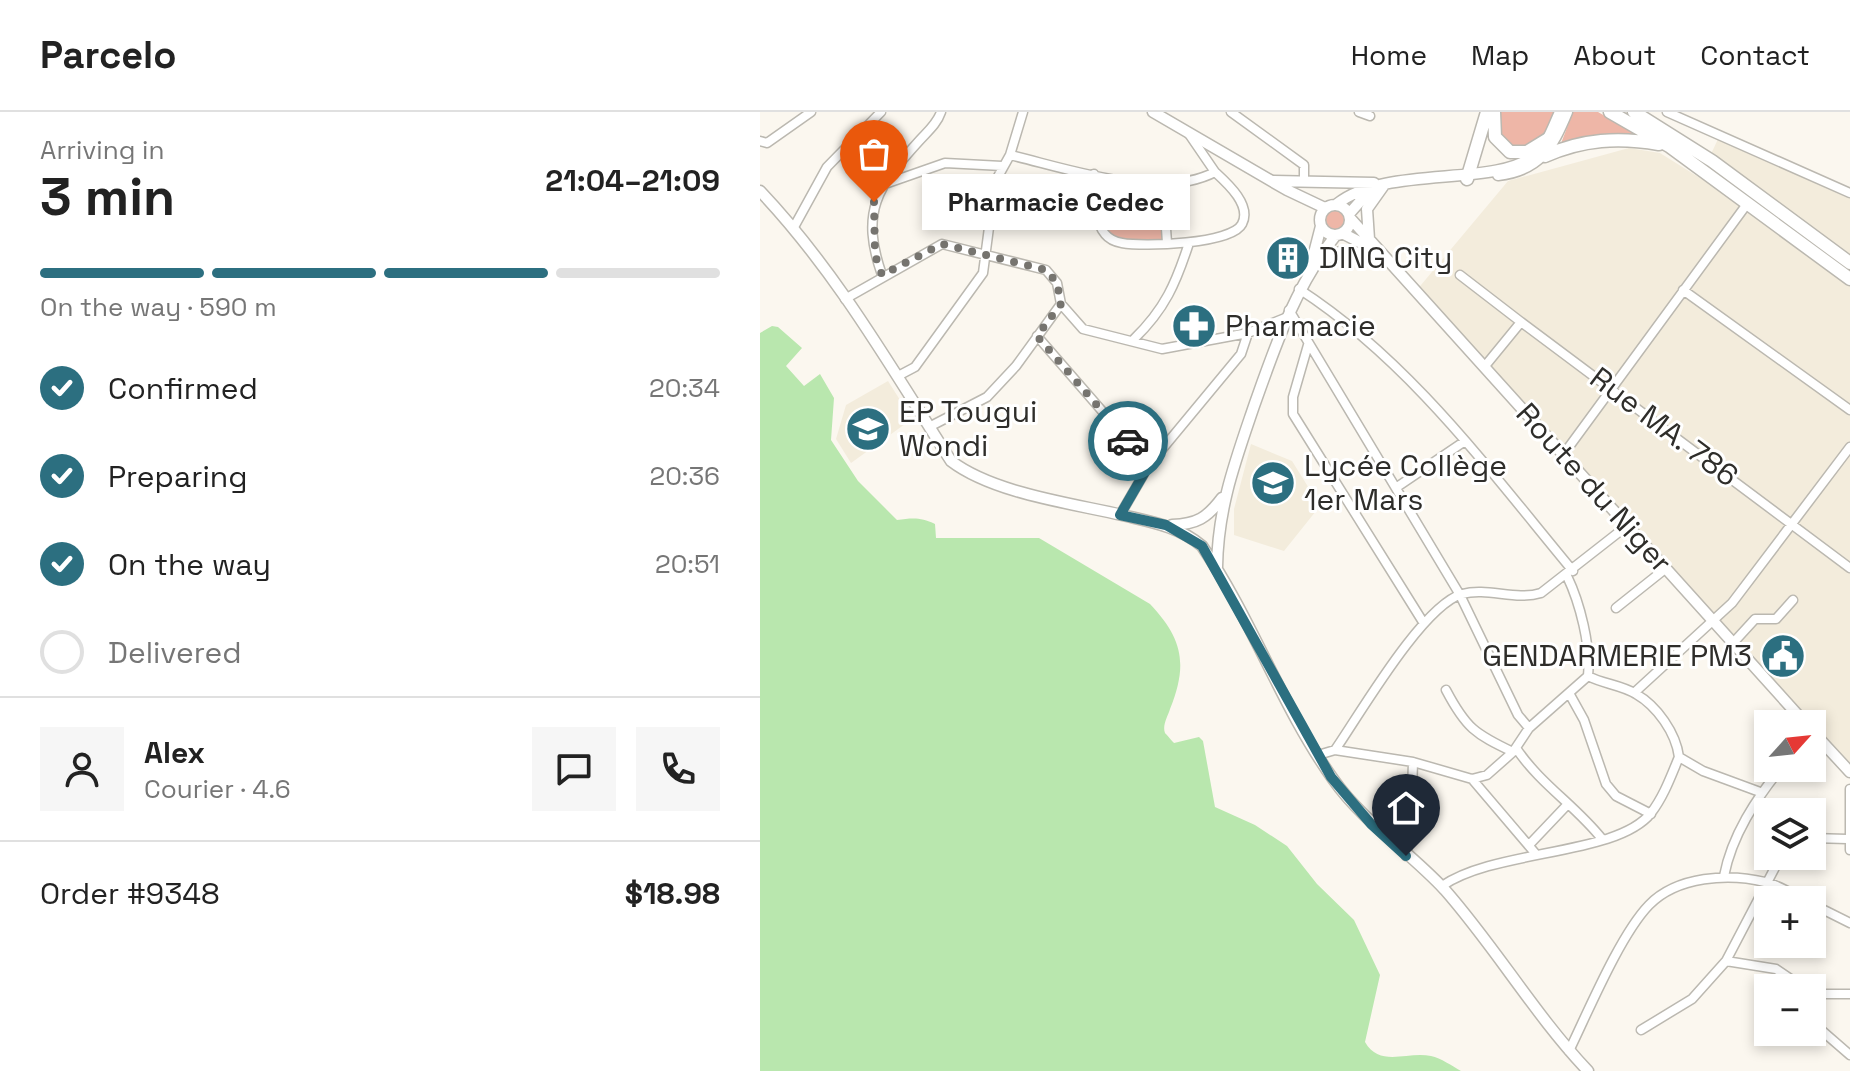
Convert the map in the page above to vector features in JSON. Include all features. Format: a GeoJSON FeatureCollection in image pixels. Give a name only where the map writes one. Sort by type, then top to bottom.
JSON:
{"type":"FeatureCollection","features":[{"type":"Feature","properties":{"kind":"highway"},"geometry":{"type":"LineString","coordinates":[[1467,175],[1487,112]]}},
{"type":"Feature","properties":{"kind":"highway"},"geometry":{"type":"LineString","coordinates":[[1494,112],[1495,137],[1510,152],[1527,152],[1548,139]]}},
{"type":"Feature","properties":{"kind":"highway"},"geometry":{"type":"LineString","coordinates":[[1610,112],[1669,146],[1850,279]]}},
{"type":"Feature","properties":{"kind":"highway"},"geometry":{"type":"LineString","coordinates":[[1634,112],[1712,161],[1850,263]]}},
{"type":"Feature","properties":{"kind":"highway"},"geometry":{"type":"LineString","coordinates":[[1545,156],[1576,144],[1619,138],[1669,146]]}},
{"type":"Feature","properties":{"kind":"main road"},"geometry":{"type":"LineString","coordinates":[[1153,112],[1287,190],[1325,208],[1337,204],[1348,195],[1385,184],[1521,171],[1545,156],[1567,112]]}},
{"type":"Feature","properties":{"kind":"main road"},"geometry":{"type":"LineString","coordinates":[[1467,175],[1520,164],[1533,157],[1548,139],[1560,112]]}},
{"type":"Feature","properties":{"kind":"main road"},"geometry":{"type":"LineString","coordinates":[[1272,181],[1385,184]]}},
{"type":"Feature","properties":{"kind":"main road"},"geometry":{"type":"LineString","coordinates":[[1369,239],[1367,209],[1385,184]]}},
{"type":"Feature","properties":{"kind":"main road"},"geometry":{"type":"LineString","coordinates":[[1217,568],[1223,497],[1287,314],[1311,267],[1373,187]]}},
{"type":"Feature","properties":{"kind":"main road"},"geometry":{"type":"LineString","coordinates":[[1287,190],[1327,233],[1339,234]]}},
{"type":"Feature","properties":{"kind":"main road"},"geometry":{"type":"LineString","coordinates":[[760,191],[794,227],[898,376],[951,461],[967,473],[996,484],[1166,525],[1196,523],[1209,515],[1223,497]]}},
{"type":"Feature","properties":{"kind":"main road"},"geometry":{"type":"LineString","coordinates":[[1337,204],[1350,216]]}},
{"type":"Feature","properties":{"kind":"main road"},"geometry":{"type":"LineString","coordinates":[[1311,267],[1325,208]]}},
{"type":"Feature","properties":{"kind":"main road","name":"Route du Niger"},"geometry":{"type":"LineString","coordinates":[[1350,216],[1792,710]]}},
{"type":"Feature","properties":{"kind":"main road","name":"Route du Niger"},"geometry":{"type":"LineString","coordinates":[[1339,234],[1380,253]]}},
{"type":"Feature","properties":{"kind":"main road"},"geometry":{"type":"LineString","coordinates":[[1311,267],[1340,252],[1380,253]]}},
{"type":"Feature","properties":{"kind":"main road"},"geometry":{"type":"LineString","coordinates":[[1166,525],[1202,546],[1217,568],[1318,755],[1341,790],[1406,856],[1442,886],[1483,933],[1569,1051],[1588,1071]]}},
{"type":"Feature","properties":{"kind":"main road"},"geometry":{"type":"LineString","coordinates":[[1826,746],[1850,772]]}},
{"type":"Feature","properties":{"kind":"street"},"geometry":{"type":"LineString","coordinates":[[763,142],[811,112]]}},
{"type":"Feature","properties":{"kind":"street"},"geometry":{"type":"LineString","coordinates":[[794,227],[827,167],[881,112]]}},
{"type":"Feature","properties":{"kind":"street"},"geometry":{"type":"LineString","coordinates":[[882,275],[875,255],[872,216],[881,185],[941,112]]}},
{"type":"Feature","properties":{"kind":"street"},"geometry":{"type":"LineString","coordinates":[[898,376],[915,367],[976,285],[986,256],[995,182],[1010,155],[1023,112]]}},
{"type":"Feature","properties":{"kind":"street"},"geometry":{"type":"LineString","coordinates":[[1231,112],[1304,165],[1304,182]]}},
{"type":"Feature","properties":{"kind":"street"},"geometry":{"type":"LineString","coordinates":[[1359,112],[1370,116]]}},
{"type":"Feature","properties":{"kind":"street"},"geometry":{"type":"LineString","coordinates":[[1667,112],[1850,193]]}},
{"type":"Feature","properties":{"kind":"street"},"geometry":{"type":"LineString","coordinates":[[1094,174],[1098,222],[1103,233],[1123,243],[1189,243],[1234,232],[1241,227],[1244,218],[1241,205],[1233,189],[1215,172],[1188,133]]}},
{"type":"Feature","properties":{"kind":"street"},"geometry":{"type":"LineString","coordinates":[[1010,155],[1094,174],[1163,184],[1192,183],[1215,172]]}},
{"type":"Feature","properties":{"kind":"street"},"geometry":{"type":"LineString","coordinates":[[881,185],[945,163],[1002,166]]}},
{"type":"Feature","properties":{"kind":"street"},"geometry":{"type":"LineString","coordinates":[[1163,184],[1167,243]]}},
{"type":"Feature","properties":{"kind":"street"},"geometry":{"type":"LineString","coordinates":[[1563,455],[1747,204]]}},
{"type":"Feature","properties":{"kind":"street"},"geometry":{"type":"LineString","coordinates":[[1134,339],[1158,316],[1178,276],[1189,243]]}},
{"type":"Feature","properties":{"kind":"street"},"geometry":{"type":"LineString","coordinates":[[845,299],[882,275],[942,244],[1046,270],[1057,283],[1061,304],[1083,329],[1134,339],[1162,349],[1248,333],[1287,314],[1397,487],[1460,595],[1518,715],[1529,728]]}},
{"type":"Feature","properties":{"kind":"street","name":"Rue MA. 786"},"geometry":{"type":"LineString","coordinates":[[1460,275],[1850,568]]}},
{"type":"Feature","properties":{"kind":"street"},"geometry":{"type":"LineString","coordinates":[[1299,289],[1339,315],[1435,405],[1570,574],[1589,662],[1588,676],[1529,728],[1514,750],[1487,775],[1472,779],[1413,762],[1335,750],[1318,755]]}},
{"type":"Feature","properties":{"kind":"street"},"geometry":{"type":"LineString","coordinates":[[1683,290],[1850,410]]}},
{"type":"Feature","properties":{"kind":"street"},"geometry":{"type":"LineString","coordinates":[[929,427],[987,397],[1016,366],[1061,304]]}},
{"type":"Feature","properties":{"kind":"street"},"geometry":{"type":"LineString","coordinates":[[1485,366],[1521,322]]}},
{"type":"Feature","properties":{"kind":"street"},"geometry":{"type":"LineString","coordinates":[[1120,515],[1149,465],[1241,354],[1248,333]]}},
{"type":"Feature","properties":{"kind":"street"},"geometry":{"type":"LineString","coordinates":[[1037,336],[1149,465]]}},
{"type":"Feature","properties":{"kind":"street"},"geometry":{"type":"LineString","coordinates":[[1308,345],[1293,397],[1293,414],[1423,622]]}},
{"type":"Feature","properties":{"kind":"street"},"geometry":{"type":"LineString","coordinates":[[1397,487],[1465,441]]}},
{"type":"Feature","properties":{"kind":"street"},"geometry":{"type":"LineString","coordinates":[[1635,692],[1715,622],[1850,447]]}},
{"type":"Feature","properties":{"kind":"street"},"geometry":{"type":"LineString","coordinates":[[1335,750],[1423,622],[1460,595],[1484,592],[1530,596],[1570,574],[1628,525]]}},
{"type":"Feature","properties":{"kind":"street"},"geometry":{"type":"LineString","coordinates":[[1616,608],[1665,569]]}},
{"type":"Feature","properties":{"kind":"street"},"geometry":{"type":"LineString","coordinates":[[1733,643],[1755,619],[1776,619],[1793,600]]}},
{"type":"Feature","properties":{"kind":"street"},"geometry":{"type":"LineString","coordinates":[[1442,886],[1479,867],[1623,832],[1651,814],[1679,757],[1677,742],[1668,727],[1635,692],[1602,684],[1588,676]]}},
{"type":"Feature","properties":{"kind":"street"},"geometry":{"type":"LineString","coordinates":[[1446,690],[1464,723],[1474,733],[1514,750],[1567,805],[1589,822],[1602,839]]}},
{"type":"Feature","properties":{"kind":"street"},"geometry":{"type":"LineString","coordinates":[[1569,693],[1584,720],[1606,784],[1616,796],[1651,814]]}},
{"type":"Feature","properties":{"kind":"street"},"geometry":{"type":"LineString","coordinates":[[1679,757],[1703,771],[1760,792]]}},
{"type":"Feature","properties":{"kind":"street"},"geometry":{"type":"LineString","coordinates":[[1412,792],[1413,762]]}},
{"type":"Feature","properties":{"kind":"street"},"geometry":{"type":"LineString","coordinates":[[1472,779],[1535,853]]}},
{"type":"Feature","properties":{"kind":"street"},"geometry":{"type":"LineString","coordinates":[[1724,876],[1728,858],[1760,792],[1769,782]]}},
{"type":"Feature","properties":{"kind":"street"},"geometry":{"type":"LineString","coordinates":[[1850,789],[1847,839],[1850,850]]}},
{"type":"Feature","properties":{"kind":"street"},"geometry":{"type":"LineString","coordinates":[[1529,845],[1567,805]]}},
{"type":"Feature","properties":{"kind":"street"},"geometry":{"type":"LineString","coordinates":[[1406,856],[1413,816]]}},
{"type":"Feature","properties":{"kind":"street"},"geometry":{"type":"LineString","coordinates":[[1826,838],[1847,839]]}},
{"type":"Feature","properties":{"kind":"street"},"geometry":{"type":"LineString","coordinates":[[1641,1030],[1692,999],[1726,961],[1774,870]]}},
{"type":"Feature","properties":{"kind":"street"},"geometry":{"type":"LineString","coordinates":[[1569,1051],[1599,989],[1648,906],[1661,895],[1690,883],[1724,876],[1768,882],[1776,886]]}},
{"type":"Feature","properties":{"kind":"street"},"geometry":{"type":"LineString","coordinates":[[1826,911],[1850,923]]}},
{"type":"Feature","properties":{"kind":"street"},"geometry":{"type":"LineString","coordinates":[[1726,961],[1776,969],[1783,974]]}},
{"type":"Feature","properties":{"kind":"street"},"geometry":{"type":"LineString","coordinates":[[1826,993],[1850,994]]}},
{"type":"Feature","properties":{"kind":"street"},"geometry":{"type":"LineString","coordinates":[[1826,1034],[1850,1055]]}},
{"type":"Feature","properties":{"kind":"shaded area"},"geometry":{"type":"Polygon","coordinates":[[[1498,112],[1554,112],[1542,142],[1520,151],[1499,139],[1498,112]]]}},
{"type":"Feature","properties":{"kind":"shaded area"},"geometry":{"type":"Polygon","coordinates":[[[1573,112],[1598,112],[1647,140],[1560,146],[1573,112]]]}},
{"type":"Feature","properties":{"kind":"shaded area"},"geometry":{"type":"Polygon","coordinates":[[[1718,139],[1850,196],[1850,258],[1711,154],[1718,139]]]}},
{"type":"Feature","properties":{"kind":"shaded area"},"geometry":{"type":"Polygon","coordinates":[[[1629,148],[1660,153],[1735,200],[1850,282],[1850,772],[1826,746],[1826,710],[1793,710],[1416,291],[1508,181],[1629,148]]]}},
{"type":"Feature","properties":{"kind":"shaded area"},"geometry":{"type":"Polygon","coordinates":[[[1096,176],[1161,186],[1165,240],[1110,239],[1099,220],[1096,176]]]}},
{"type":"Feature","properties":{"kind":"shaded area"},"geometry":{"type":"Polygon","coordinates":[[[1335,206],[1345,210],[1349,220],[1345,230],[1335,234],[1325,230],[1321,220],[1325,210],[1335,206]]]}},
{"type":"Feature","properties":{"kind":"shaded area"},"geometry":{"type":"Polygon","coordinates":[[[772,326],[778,327],[802,348],[786,366],[804,386],[820,374],[834,398],[831,440],[858,481],[897,520],[916,519],[935,524],[936,538],[1039,538],[1150,604],[1170,629],[1179,653],[1179,679],[1165,733],[1174,743],[1199,737],[1203,741],[1215,807],[1255,825],[1287,846],[1317,884],[1354,920],[1380,975],[1365,1042],[1371,1050],[1386,1057],[1431,1056],[1461,1071],[760,1071],[760,333],[772,326]]]}},
{"type":"Feature","properties":{"kind":"shaded area","name":"EP Tougui Wondi"},"geometry":{"type":"Polygon","coordinates":[[[888,381],[912,419],[851,463],[836,439],[846,405],[888,381]]]}},
{"type":"Feature","properties":{"kind":"shaded area","name":"Lycée Collège 1er Mars"},"geometry":{"type":"Polygon","coordinates":[[[1251,444],[1292,461],[1320,506],[1284,551],[1234,535],[1234,509],[1251,444]]]}},
{"type":"Feature","properties":{"kind":"way so far"},"geometry":{"type":"LineString","coordinates":[[874,202],[875,255],[882,275],[942,244],[1046,270],[1053,276],[1061,304],[1037,336],[1062,361],[1128,441]]}},
{"type":"Feature","properties":{"kind":"place","name":"Pharmacie Cedec"},"geometry":{"type":"Point","coordinates":[874,202]}},
{"type":"Feature","properties":{"kind":"place","name":"DING City"},"geometry":{"type":"Point","coordinates":[1288,258]}},
{"type":"Feature","properties":{"kind":"place","name":"Pharmacie"},"geometry":{"type":"Point","coordinates":[1194,326]}},
{"type":"Feature","properties":{"kind":"place","name":"EP Tougui Wondi"},"geometry":{"type":"Point","coordinates":[868,429]}},
{"type":"Feature","properties":{"kind":"place","name":"Lycée Collège 1er Mars"},"geometry":{"type":"Point","coordinates":[1273,483]}},
{"type":"Feature","properties":{"kind":"place","name":"GENDARMERIE PM3"},"geometry":{"type":"Point","coordinates":[1783,656]}},
{"type":"Feature","properties":{"kind":"route"},"geometry":{"type":"LineString","coordinates":[[1128,441],[1149,465],[1120,515],[1166,525],[1183,532],[1202,546],[1331,777],[1371,824],[1406,856]]}}]}
